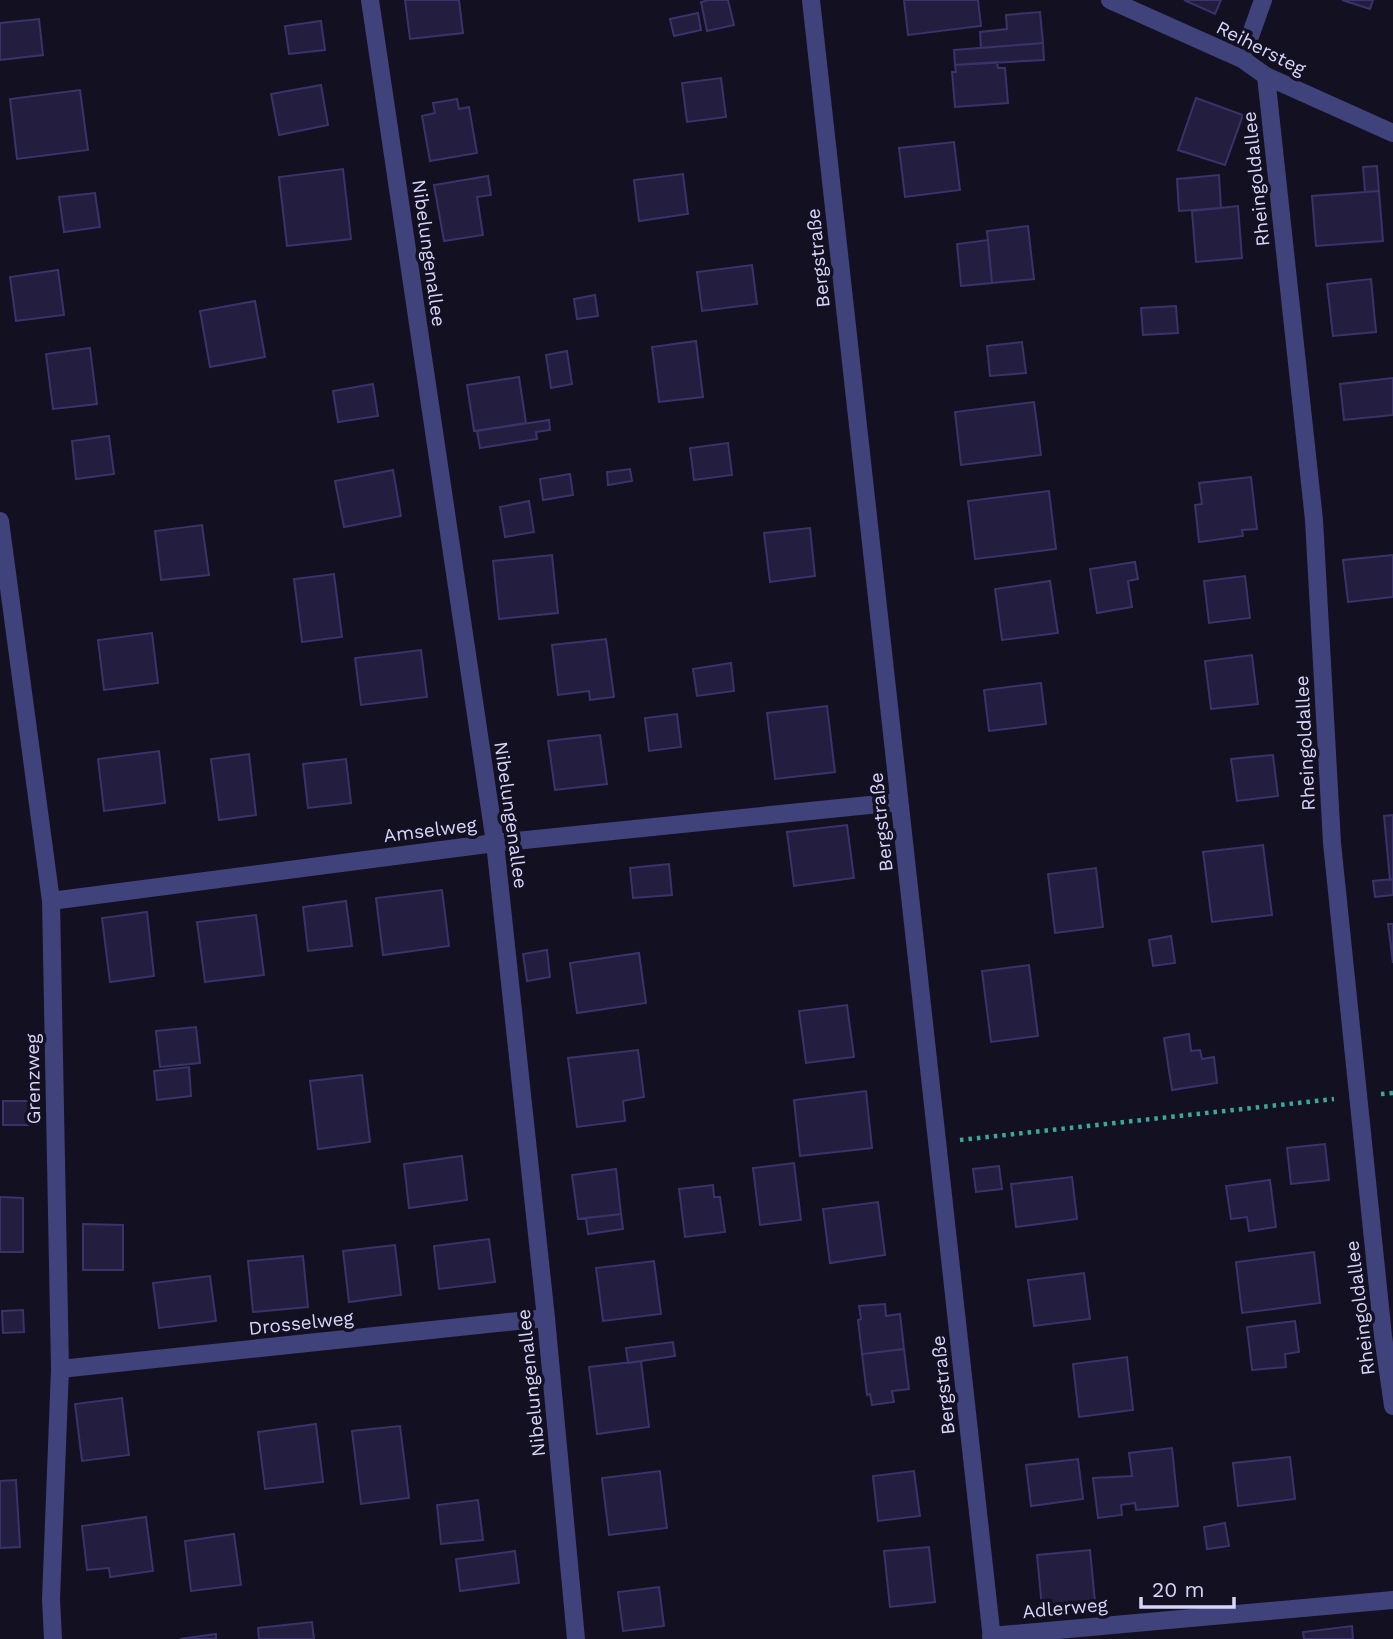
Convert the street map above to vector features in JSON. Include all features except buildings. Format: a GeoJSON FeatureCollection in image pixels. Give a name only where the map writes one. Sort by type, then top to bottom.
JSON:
{"type":"FeatureCollection","features":[{"type":"Feature","properties":{"kind":"street","name":"Nibelungenallee"},"geometry":{"type":"LineString","coordinates":[[370,0],[495,843],[546,1318],[576,1639]]}},
{"type":"Feature","properties":{"kind":"street","name":"Bergstraße"},"geometry":{"type":"LineString","coordinates":[[811,0],[991,1638]]}},
{"type":"Feature","properties":{"kind":"street","name":"Reihersteg"},"geometry":{"type":"LineString","coordinates":[[1110,0],[1242,59],[1266,76],[1393,133]]}},
{"type":"Feature","properties":{"kind":"street"},"geometry":{"type":"LineString","coordinates":[[1242,59],[1263,0]]}},
{"type":"Feature","properties":{"kind":"street","name":"Rheingoldallee"},"geometry":{"type":"LineString","coordinates":[[1266,76],[1314,520],[1332,843],[1383,1336],[1393,1406]]}},
{"type":"Feature","properties":{"kind":"street","name":"Grenzweg"},"geometry":{"type":"LineString","coordinates":[[1,531],[51,901],[60,1369],[51,1599],[53,1639]]}},
{"type":"Feature","properties":{"kind":"street","name":"Amselweg"},"geometry":{"type":"LineString","coordinates":[[51,901],[495,843],[900,802]]}},
{"type":"Feature","properties":{"kind":"street","name":"Drosselweg"},"geometry":{"type":"LineString","coordinates":[[60,1369],[546,1318]]}},
{"type":"Feature","properties":{"kind":"street","name":"Adlerweg"},"geometry":{"type":"LineString","coordinates":[[991,1638],[1393,1600]]}},
{"type":"Feature","properties":{"kind":"path"},"geometry":{"type":"LineString","coordinates":[[938,1142],[1286,1102],[1393,1093]]}}]}
